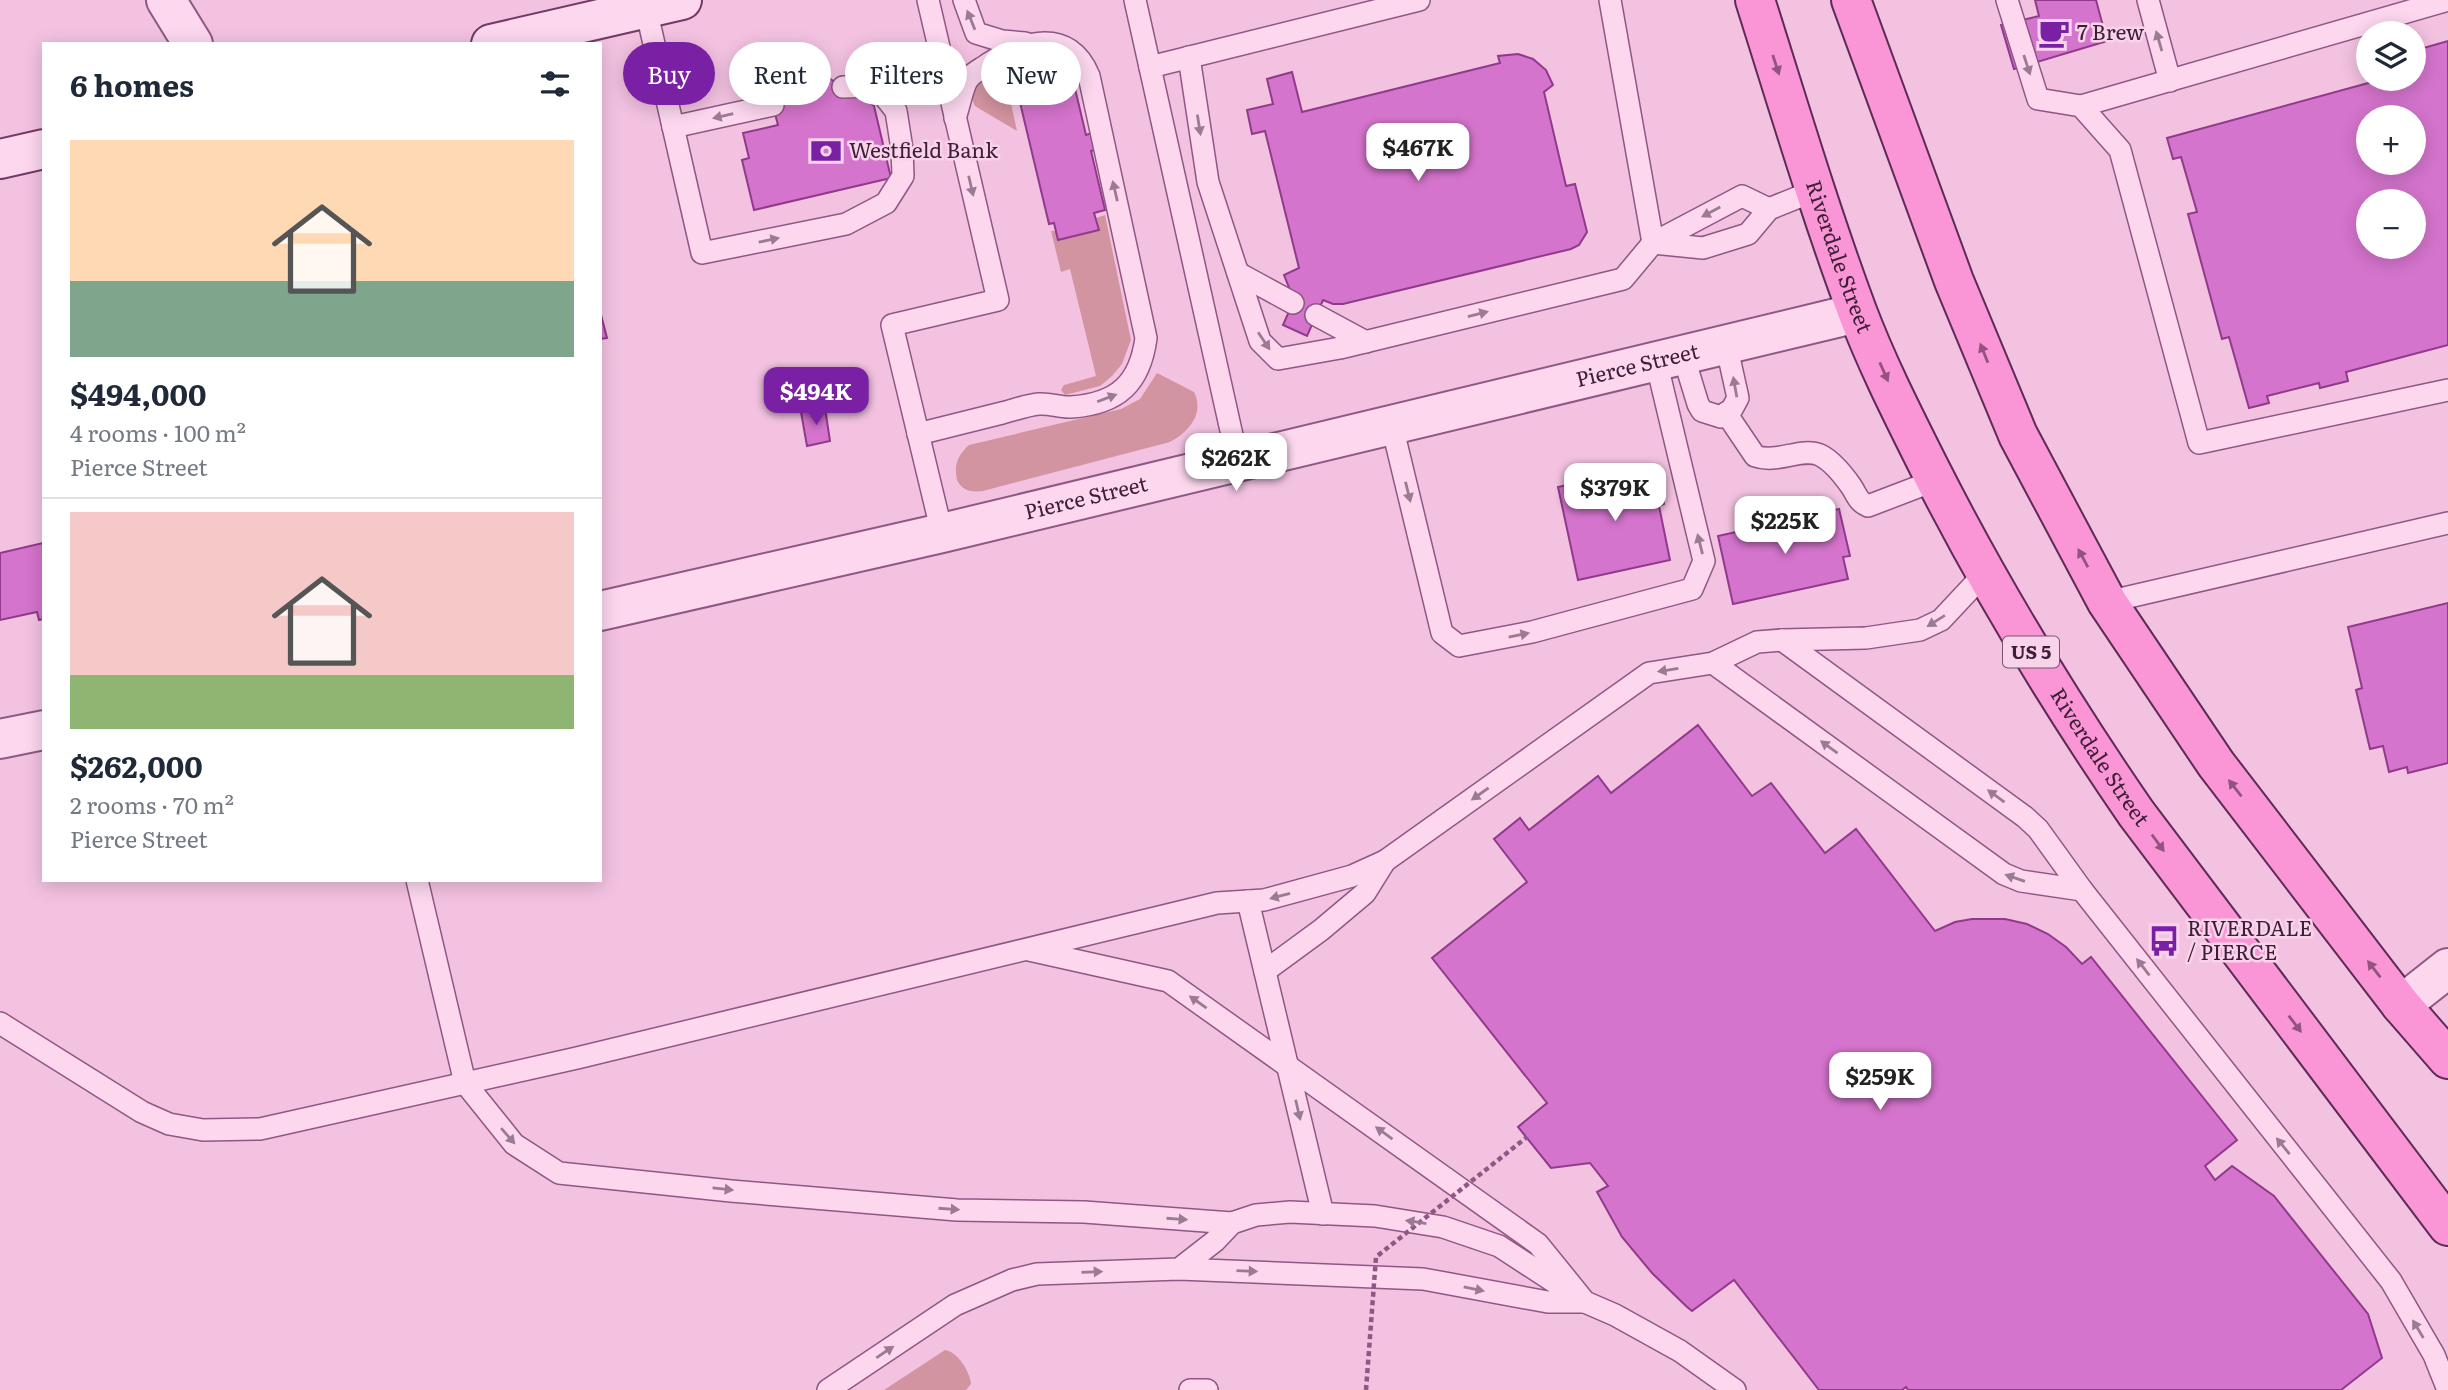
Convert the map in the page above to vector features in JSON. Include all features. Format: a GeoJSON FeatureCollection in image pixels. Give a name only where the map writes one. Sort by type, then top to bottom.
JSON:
{"type":"FeatureCollection","features":[{"type":"Feature","properties":{"kind":"main road","name":"Riverdale Street"},"geometry":{"type":"LineString","coordinates":[[1755,0],[1857,313],[1903,416],[1985,573],[2091,748],[2129,803],[2448,1226]]}},
{"type":"Feature","properties":{"kind":"main road"},"geometry":{"type":"LineString","coordinates":[[1851,0],[1954,281],[2018,435],[2107,602],[2216,764],[2401,1005],[2448,1059]]}},
{"type":"Feature","properties":{"kind":"main road"},"geometry":{"type":"LineString","coordinates":[[2393,1154],[2448,1194]]}},
{"type":"Feature","properties":{"kind":"street"},"geometry":{"type":"LineString","coordinates":[[166,0],[192,42]]}},
{"type":"Feature","properties":{"kind":"street"},"geometry":{"type":"LineString","coordinates":[[500,42],[682,0]]}},
{"type":"Feature","properties":{"kind":"street"},"geometry":{"type":"LineString","coordinates":[[0,159],[42,149]]}},
{"type":"Feature","properties":{"kind":"street","name":"Pierce Street"},"geometry":{"type":"LineString","coordinates":[[602,611],[942,533],[1857,313]]}},
{"type":"Feature","properties":{"kind":"street"},"geometry":{"type":"LineString","coordinates":[[0,739],[42,730]]}},
{"type":"Feature","properties":{"kind":"street"},"geometry":{"type":"LineString","coordinates":[[2401,1005],[2448,968]]}},
{"type":"Feature","properties":{"kind":"lane"},"geometry":{"type":"LineString","coordinates":[[928,0],[998,300],[892,325],[942,533]]}},
{"type":"Feature","properties":{"kind":"lane"},"geometry":{"type":"LineString","coordinates":[[964,0],[976,33],[1002,41],[1016,42]]}},
{"type":"Feature","properties":{"kind":"lane"},"geometry":{"type":"LineString","coordinates":[[1135,0],[1238,462]]}},
{"type":"Feature","properties":{"kind":"lane"},"geometry":{"type":"LineString","coordinates":[[1150,66],[1419,0]]}},
{"type":"Feature","properties":{"kind":"lane"},"geometry":{"type":"LineString","coordinates":[[1611,0],[1653,243]]}},
{"type":"Feature","properties":{"kind":"lane"},"geometry":{"type":"LineString","coordinates":[[2007,0],[2038,99],[2081,106],[2448,0]]}},
{"type":"Feature","properties":{"kind":"lane"},"geometry":{"type":"LineString","coordinates":[[2148,0],[2171,81]]}},
{"type":"Feature","properties":{"kind":"lane"},"geometry":{"type":"LineString","coordinates":[[646,9],[702,253],[846,224],[886,203],[902,176],[902,149],[896,111],[876,86],[843,87]]}},
{"type":"Feature","properties":{"kind":"lane"},"geometry":{"type":"LineString","coordinates":[[1189,57],[1208,182],[1260,341],[1278,359],[1366,342],[1623,279],[1653,243],[1742,196],[1769,209]]}},
{"type":"Feature","properties":{"kind":"lane"},"geometry":{"type":"LineString","coordinates":[[918,434],[1040,403],[1070,407],[1100,402],[1116,396],[1129,385],[1142,362],[1146,338],[1089,76],[1081,60]]}},
{"type":"Feature","properties":{"kind":"lane"},"geometry":{"type":"LineString","coordinates":[[955,118],[968,78],[981,69]]}},
{"type":"Feature","properties":{"kind":"lane"},"geometry":{"type":"LineString","coordinates":[[673,127],[773,105]]}},
{"type":"Feature","properties":{"kind":"lane"},"geometry":{"type":"LineString","coordinates":[[2081,106],[2120,150],[2199,443],[2448,390]]}},
{"type":"Feature","properties":{"kind":"lane"},"geometry":{"type":"LineString","coordinates":[[1653,243],[1703,248],[1748,234],[1769,209],[1816,190]]}},
{"type":"Feature","properties":{"kind":"lane"},"geometry":{"type":"LineString","coordinates":[[1238,273],[1293,303]]}},
{"type":"Feature","properties":{"kind":"lane"},"geometry":{"type":"LineString","coordinates":[[1317,315],[1366,342]]}},
{"type":"Feature","properties":{"kind":"lane"},"geometry":{"type":"LineString","coordinates":[[1669,358],[1702,411],[1721,417],[1732,409],[1738,398],[1726,344]]}},
{"type":"Feature","properties":{"kind":"lane"},"geometry":{"type":"LineString","coordinates":[[1392,426],[1442,632],[1459,646],[1532,632],[1692,590],[1704,561],[1669,358]]}},
{"type":"Feature","properties":{"kind":"lane"},"geometry":{"type":"LineString","coordinates":[[1726,413],[1755,456],[1775,459],[1819,455],[1832,464],[1850,483],[1857,498],[1868,506],[1936,480]]}},
{"type":"Feature","properties":{"kind":"lane"},"geometry":{"type":"LineString","coordinates":[[2107,602],[2448,523]]}},
{"type":"Feature","properties":{"kind":"lane"},"geometry":{"type":"LineString","coordinates":[[0,1023],[142,1112],[169,1124],[203,1130],[260,1129],[465,1083],[1217,903],[1264,900],[1352,876],[1385,861],[1649,673],[1713,663],[1757,642],[1866,638],[1920,630],[1941,620],[1985,573]]}},
{"type":"Feature","properties":{"kind":"lane"},"geometry":{"type":"LineString","coordinates":[[1782,639],[2038,828],[2082,890],[2391,1281],[2434,1356],[2448,1390]]}},
{"type":"Feature","properties":{"kind":"lane"},"geometry":{"type":"LineString","coordinates":[[1713,663],[2004,874],[2021,881],[2082,890]]}},
{"type":"Feature","properties":{"kind":"lane"},"geometry":{"type":"LineString","coordinates":[[1265,971],[1321,930],[1365,893],[1385,861]]}},
{"type":"Feature","properties":{"kind":"lane"},"geometry":{"type":"LineString","coordinates":[[417,882],[465,1083],[513,1144],[559,1173],[957,1210],[1084,1212],[1232,1223],[1256,1215],[1290,1212],[1375,1216],[1443,1227],[1499,1246],[1585,1302],[1615,1315],[1679,1351],[1735,1390]]}},
{"type":"Feature","properties":{"kind":"lane"},"geometry":{"type":"LineString","coordinates":[[1248,901],[1323,1214]]}},
{"type":"Feature","properties":{"kind":"lane"},"geometry":{"type":"LineString","coordinates":[[1025,949],[1168,981],[1538,1244],[1585,1302]]}},
{"type":"Feature","properties":{"kind":"lane"},"geometry":{"type":"LineString","coordinates":[[1179,1269],[1215,1241],[1232,1223]]}},
{"type":"Feature","properties":{"kind":"lane"},"geometry":{"type":"LineString","coordinates":[[828,1390],[955,1305],[1012,1280],[1037,1274],[1179,1269],[1423,1279],[1548,1302],[1585,1302]]}},
{"type":"Feature","properties":{"kind":"lane"},"geometry":{"type":"LineString","coordinates":[[1190,1390],[1207,1390]]}},
{"type":"Feature","properties":{"kind":"path"},"geometry":{"type":"LineString","coordinates":[[1366,1390],[1376,1257],[1527,1138]]}},
{"type":"Feature","properties":{"kind":"shaded area"},"geometry":{"type":"Polygon","coordinates":[[[981,81],[981,105],[1011,105],[1017,131],[975,106],[973,93],[981,81]]]}},
{"type":"Feature","properties":{"kind":"shaded area"},"geometry":{"type":"Polygon","coordinates":[[[1105,215],[1131,340],[1122,364],[1100,386],[1065,395],[1061,390],[1064,385],[1096,376],[1070,269],[1061,272],[1051,231],[1099,229],[1096,218],[1105,215]]]}},
{"type":"Feature","properties":{"kind":"shaded area"},"geometry":{"type":"Polygon","coordinates":[[[1157,373],[1194,392],[1197,400],[1193,422],[1170,442],[983,491],[968,490],[957,480],[957,461],[969,445],[1121,409],[1140,399],[1157,373]]]}},
{"type":"Feature","properties":{"kind":"shaded area"},"geometry":{"type":"Polygon","coordinates":[[[945,1350],[959,1358],[966,1368],[971,1384],[966,1390],[884,1390],[945,1350]]]}},
{"type":"Feature","properties":{"kind":"building","name":"7 Brew"},"geometry":{"type":"Polygon","coordinates":[[[2035,0],[2096,0],[2107,41],[2014,69],[2001,25],[2039,16],[2035,0]]]}},
{"type":"Feature","properties":{"kind":"building"},"geometry":{"type":"Polygon","coordinates":[[[2448,41],[2448,345],[2346,372],[2348,381],[2320,388],[2319,383],[2267,396],[2269,403],[2249,408],[2229,337],[2222,339],[2188,214],[2197,212],[2181,157],[2173,159],[2167,138],[2356,86],[2356,91],[2426,91],[2426,47],[2448,41]]]}},
{"type":"Feature","properties":{"kind":"building"},"geometry":{"type":"Polygon","coordinates":[[[1518,54],[1533,59],[1546,70],[1553,85],[1544,92],[1566,186],[1575,184],[1587,232],[1579,245],[1343,304],[1323,300],[1307,336],[1283,325],[1294,300],[1284,275],[1299,268],[1265,131],[1252,134],[1247,110],[1273,104],[1267,79],[1292,72],[1302,112],[1500,63],[1498,56],[1518,54]]]}},
{"type":"Feature","properties":{"kind":"building"},"geometry":{"type":"Polygon","coordinates":[[[831,79],[845,88],[845,105],[874,106],[891,178],[754,210],[742,160],[749,158],[743,133],[778,125],[773,105],[831,105],[831,79]]]}},
{"type":"Feature","properties":{"kind":"building"},"geometry":{"type":"Polygon","coordinates":[[[1021,105],[1079,105],[1086,135],[1094,132],[1098,149],[1091,151],[1105,210],[1094,213],[1099,230],[1058,240],[1054,223],[1049,224],[1021,105]]]}},
{"type":"Feature","properties":{"kind":"building"},"geometry":{"type":"Polygon","coordinates":[[[602,319],[607,338],[602,339],[602,319]]]}},
{"type":"Feature","properties":{"kind":"building"},"geometry":{"type":"Polygon","coordinates":[[[825,408],[830,441],[807,446],[801,412],[825,408]]]}},
{"type":"Feature","properties":{"kind":"building"},"geometry":{"type":"Polygon","coordinates":[[[1650,467],[1653,482],[1659,481],[1664,504],[1659,506],[1670,560],[1578,580],[1558,487],[1650,467]]]}},
{"type":"Feature","properties":{"kind":"building"},"geometry":{"type":"Polygon","coordinates":[[[1839,509],[1850,556],[1843,557],[1848,579],[1733,604],[1718,536],[1839,509]]]}},
{"type":"Feature","properties":{"kind":"building"},"geometry":{"type":"Polygon","coordinates":[[[42,543],[42,619],[39,620],[37,612],[0,620],[0,553],[42,543]]]}},
{"type":"Feature","properties":{"kind":"building"},"geometry":{"type":"Polygon","coordinates":[[[2448,603],[2448,763],[2408,773],[2407,767],[2389,772],[2383,746],[2370,749],[2356,690],[2362,688],[2348,627],[2448,603]]]}},
{"type":"Feature","properties":{"kind":"building"},"geometry":{"type":"Polygon","coordinates":[[[1698,725],[1752,796],[1771,783],[1825,853],[1856,829],[1935,931],[1955,922],[1972,919],[2005,919],[2027,924],[2048,934],[2066,947],[2082,964],[2091,957],[2237,1140],[2205,1166],[2215,1180],[2232,1166],[2274,1196],[2368,1314],[2382,1358],[2341,1390],[1908,1390],[1906,1387],[1902,1390],[1819,1390],[1734,1280],[1692,1311],[1686,1306],[1652,1273],[1622,1237],[1597,1192],[1608,1186],[1590,1163],[1551,1168],[1518,1127],[1547,1103],[1432,958],[1527,882],[1494,839],[1520,818],[1529,830],[1598,776],[1611,793],[1698,725]]]}},
{"type":"Feature","properties":{"kind":"place","name":"7 Brew"},"geometry":{"type":"Point","coordinates":[2054,33]}},
{"type":"Feature","properties":{"kind":"place","name":"Westfield Bank"},"geometry":{"type":"Point","coordinates":[826,151]}},
{"type":"Feature","properties":{"kind":"place","name":"RIVERDALE / PIERCE"},"geometry":{"type":"Point","coordinates":[2164,941]}}]}
